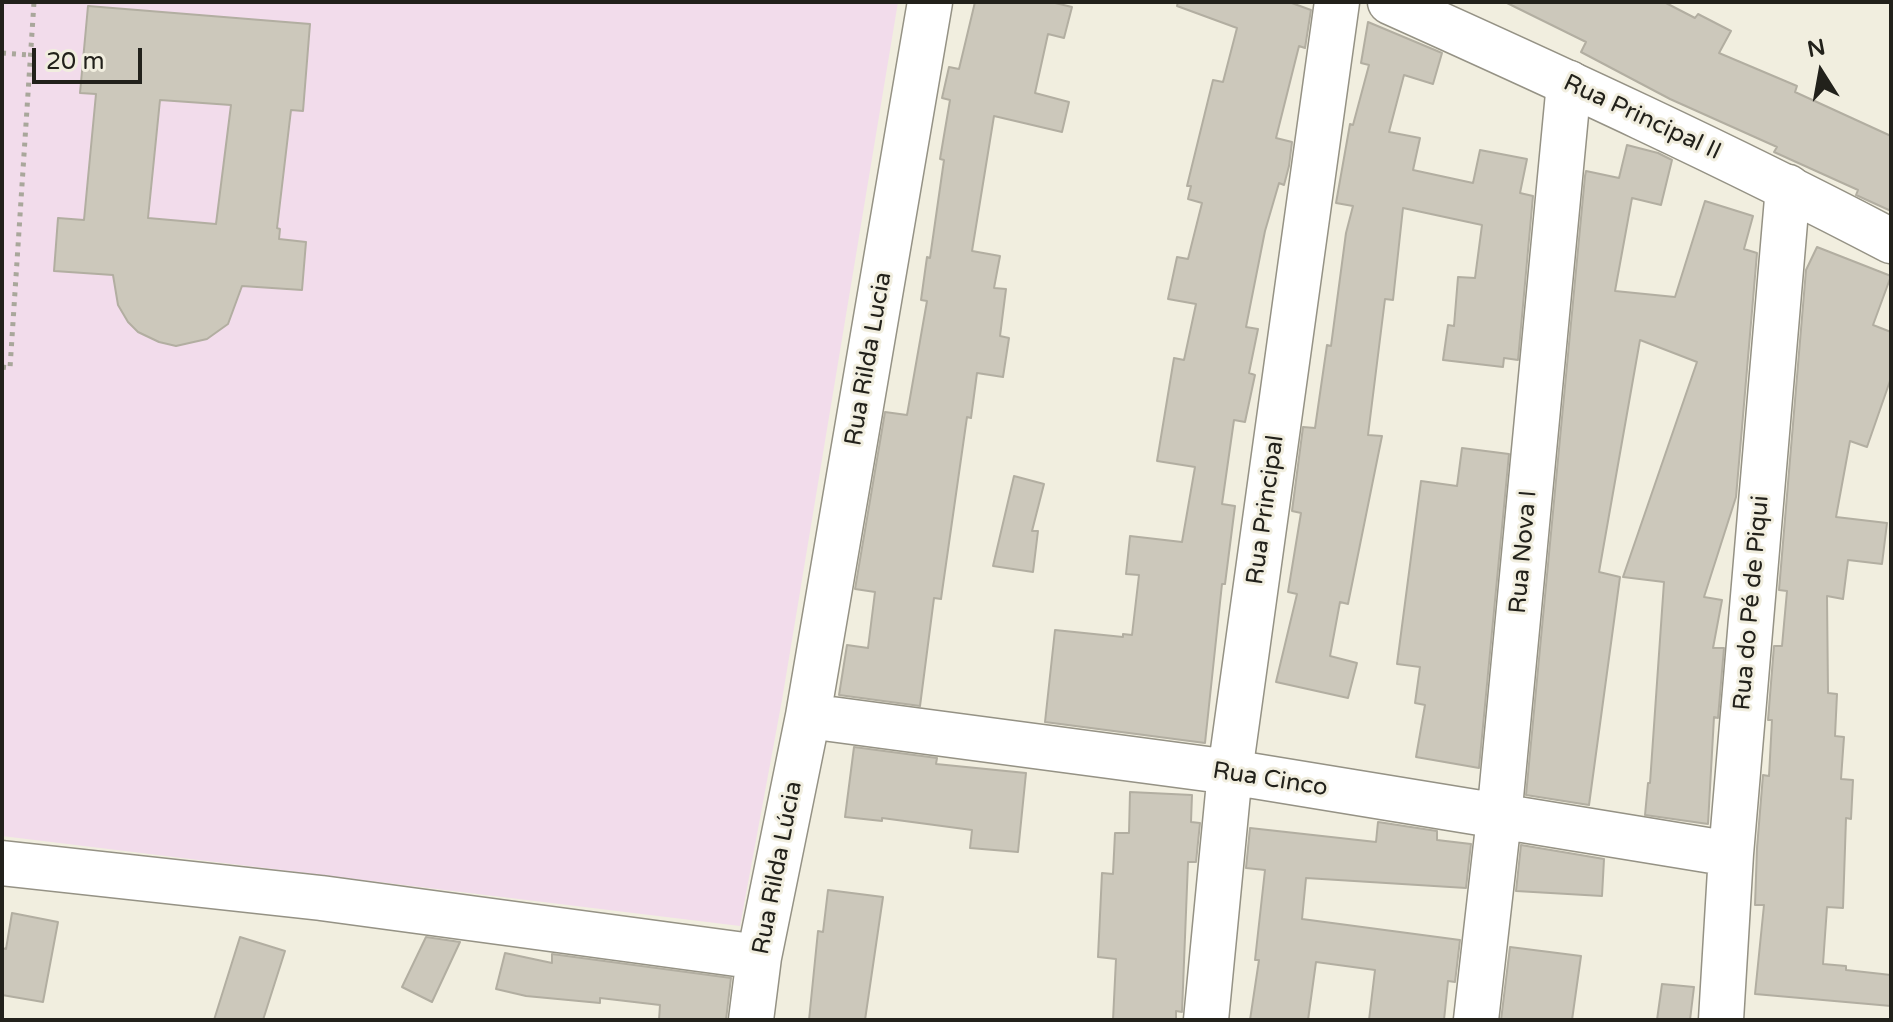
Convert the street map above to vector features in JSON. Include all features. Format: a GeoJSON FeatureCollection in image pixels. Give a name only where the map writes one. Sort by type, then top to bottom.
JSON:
{"type":"FeatureCollection","features":[{"type":"Feature","properties":{"kind":"street","name":"Rua Rilda Lucia"},"geometry":{"type":"LineString","coordinates":[[808,716],[930,2]]}},
{"type":"Feature","properties":{"kind":"street","name":"Rua Principal"},"geometry":{"type":"LineString","coordinates":[[1206,1020],[1230,772],[1337,2]]}},
{"type":"Feature","properties":{"kind":"street","name":"Rua Principal II"},"geometry":{"type":"LineString","coordinates":[[1390,2],[1788,187],[1891,241]]}},
{"type":"Feature","properties":{"kind":"street","name":"Rua Nova I"},"geometry":{"type":"LineString","coordinates":[[1476,1020],[1499,818],[1569,83]]}},
{"type":"Feature","properties":{"kind":"street","name":"Rua do Pé de Piqui"},"geometry":{"type":"LineString","coordinates":[[1721,1020],[1731,854],[1788,187]]}},
{"type":"Feature","properties":{"kind":"street","name":"Rua Cinco"},"geometry":{"type":"LineString","coordinates":[[808,716],[1230,772],[1731,854]]}},
{"type":"Feature","properties":{"kind":"street","name":"Rua Rilda Lúcia"},"geometry":{"type":"LineString","coordinates":[[751,1020],[759,957],[808,716]]}},
{"type":"Feature","properties":{"kind":"street"},"geometry":{"type":"LineString","coordinates":[[2,863],[321,898],[759,957]]}},
{"type":"Feature","properties":{"kind":"path"},"geometry":{"type":"LineString","coordinates":[[2,367],[10,368],[34,2]]}},
{"type":"Feature","properties":{"kind":"path"},"geometry":{"type":"LineString","coordinates":[[2,53],[30,55]]}},
{"type":"Feature","properties":{"kind":"shaded area"},"geometry":{"type":"Polygon","coordinates":[[[2,2],[898,2],[782,700],[740,926],[2,836],[2,2]]]}},
{"type":"Feature","properties":{"kind":"building"},"geometry":{"type":"Polygon","coordinates":[[[975,2],[1051,2],[1072,7],[1064,38],[1048,34],[1035,93],[1069,102],[1062,132],[994,116],[972,251],[1000,256],[994,288],[1006,289],[1000,336],[1009,338],[1003,377],[977,373],[971,418],[967,417],[941,599],[934,598],[920,706],[839,695],[847,645],[868,648],[875,592],[855,589],[885,412],[907,415],[927,301],[921,300],[944,160],[940,159],[950,100],[942,98],[949,67],[959,69],[975,2]]]}},
{"type":"Feature","properties":{"kind":"building"},"geometry":{"type":"Polygon","coordinates":[[[1178,2],[1289,2],[1311,10],[1305,48],[1299,46],[1276,138],[1292,142],[1289,166],[1284,185],[1279,183],[1265,231],[1246,327],[1258,329],[1249,373],[1255,375],[1245,422],[1234,420],[1222,504],[1235,506],[1225,584],[1222,584],[1205,743],[1045,722],[1055,630],[1123,637],[1123,634],[1132,635],[1139,575],[1126,574],[1130,536],[1182,542],[1195,467],[1157,461],[1174,358],[1184,360],[1196,304],[1168,299],[1177,257],[1188,259],[1202,203],[1188,199],[1191,186],[1187,186],[1213,80],[1223,82],[1237,28],[1177,6],[1178,2]]]}},
{"type":"Feature","properties":{"kind":"building"},"geometry":{"type":"Polygon","coordinates":[[[1505,2],[1664,2],[1695,18],[1698,14],[1731,31],[1719,53],[1797,86],[1795,92],[1891,136],[1891,211],[1856,195],[1858,190],[1774,152],[1777,147],[1670,99],[1581,52],[1586,42],[1505,2]]]}},
{"type":"Feature","properties":{"kind":"building"},"geometry":{"type":"Polygon","coordinates":[[[88,6],[310,24],[303,111],[291,110],[277,228],[280,229],[279,239],[306,242],[302,290],[242,286],[228,324],[207,339],[176,346],[138,332],[128,322],[118,305],[113,275],[54,271],[58,218],[84,220],[96,94],[80,93],[88,6]],[[160,100],[148,218],[216,224],[231,105],[160,100]]]}},
{"type":"Feature","properties":{"kind":"building"},"geometry":{"type":"Polygon","coordinates":[[[1368,22],[1442,53],[1433,84],[1404,75],[1389,132],[1420,138],[1413,170],[1473,183],[1480,150],[1527,159],[1520,193],[1533,196],[1518,360],[1504,358],[1503,367],[1443,360],[1448,325],[1454,326],[1458,277],[1475,278],[1482,225],[1403,208],[1393,300],[1385,299],[1368,435],[1382,436],[1348,604],[1340,602],[1330,656],[1357,663],[1348,698],[1276,682],[1297,594],[1288,592],[1301,513],[1292,511],[1303,427],[1315,428],[1353,206],[1336,203],[1350,124],[1353,125],[1369,65],[1361,63],[1368,22]]]}},
{"type":"Feature","properties":{"kind":"building"},"geometry":{"type":"Polygon","coordinates":[[[1627,145],[1672,160],[1661,205],[1632,198],[1615,291],[1675,297],[1705,201],[1753,216],[1744,249],[1757,253],[1736,497],[1704,597],[1722,600],[1713,648],[1724,648],[1718,718],[1714,717],[1708,824],[1645,815],[1664,582],[1623,577],[1697,362],[1640,340],[1599,572],[1620,577],[1589,805],[1526,795],[1585,176],[1586,171],[1619,178],[1627,145]]]}},
{"type":"Feature","properties":{"kind":"building"},"geometry":{"type":"Polygon","coordinates":[[[1817,247],[1891,276],[1873,325],[1891,332],[1891,378],[1867,447],[1850,441],[1836,517],[1887,523],[1882,564],[1848,560],[1843,599],[1827,596],[1828,693],[1837,694],[1835,736],[1844,737],[1841,779],[1853,780],[1851,819],[1846,818],[1843,908],[1827,907],[1823,964],[1891,975],[1891,1006],[1755,994],[1764,905],[1755,905],[1763,775],[1769,776],[1772,720],[1768,720],[1774,646],[1782,646],[1787,591],[1779,590],[1806,270],[1817,247]]]}},
{"type":"Feature","properties":{"kind":"building"},"geometry":{"type":"Polygon","coordinates":[[[1462,448],[1509,454],[1479,768],[1416,757],[1425,705],[1415,703],[1420,667],[1397,664],[1421,481],[1457,486],[1462,448]]]}},
{"type":"Feature","properties":{"kind":"building"},"geometry":{"type":"Polygon","coordinates":[[[1014,476],[1044,484],[1032,531],[1038,531],[1033,572],[993,566],[1014,476]]]}},
{"type":"Feature","properties":{"kind":"building"},"geometry":{"type":"Polygon","coordinates":[[[854,747],[937,758],[936,764],[1026,773],[1018,852],[970,848],[972,830],[882,818],[882,821],[845,817],[854,747]]]}},
{"type":"Feature","properties":{"kind":"building"},"geometry":{"type":"Polygon","coordinates":[[[1130,792],[1192,795],[1191,822],[1200,823],[1196,862],[1188,862],[1182,1012],[1176,1011],[1176,1020],[1113,1020],[1116,959],[1098,957],[1102,873],[1113,874],[1115,833],[1129,833],[1130,792]]]}},
{"type":"Feature","properties":{"kind":"building"},"geometry":{"type":"Polygon","coordinates":[[[1378,822],[1437,831],[1437,840],[1471,844],[1466,888],[1306,878],[1302,919],[1460,940],[1455,982],[1448,981],[1444,1020],[1369,1020],[1375,970],[1316,962],[1308,1020],[1250,1020],[1259,960],[1255,960],[1265,870],[1246,868],[1250,828],[1376,842],[1378,822]]]}},
{"type":"Feature","properties":{"kind":"building"},"geometry":{"type":"Polygon","coordinates":[[[1521,845],[1604,859],[1602,896],[1516,891],[1521,845]]]}},
{"type":"Feature","properties":{"kind":"building"},"geometry":{"type":"Polygon","coordinates":[[[828,890],[883,897],[865,1020],[809,1020],[818,931],[823,932],[828,890]]]}},
{"type":"Feature","properties":{"kind":"building"},"geometry":{"type":"Polygon","coordinates":[[[12,913],[58,922],[43,1002],[2,995],[2,948],[6,949],[12,913]]]}},
{"type":"Feature","properties":{"kind":"building"},"geometry":{"type":"Polygon","coordinates":[[[240,937],[285,951],[263,1020],[214,1020],[240,937]]]}},
{"type":"Feature","properties":{"kind":"building"},"geometry":{"type":"Polygon","coordinates":[[[426,937],[460,942],[432,1002],[402,987],[426,937]]]}},
{"type":"Feature","properties":{"kind":"building"},"geometry":{"type":"Polygon","coordinates":[[[1510,947],[1581,956],[1572,1020],[1501,1020],[1510,947]]]}},
{"type":"Feature","properties":{"kind":"building"},"geometry":{"type":"Polygon","coordinates":[[[505,953],[552,963],[552,954],[731,978],[726,1020],[659,1020],[660,1005],[600,998],[600,1003],[526,996],[496,989],[505,953]]]}},
{"type":"Feature","properties":{"kind":"building"},"geometry":{"type":"Polygon","coordinates":[[[1662,984],[1694,987],[1690,1020],[1657,1020],[1662,984]]]}}]}
